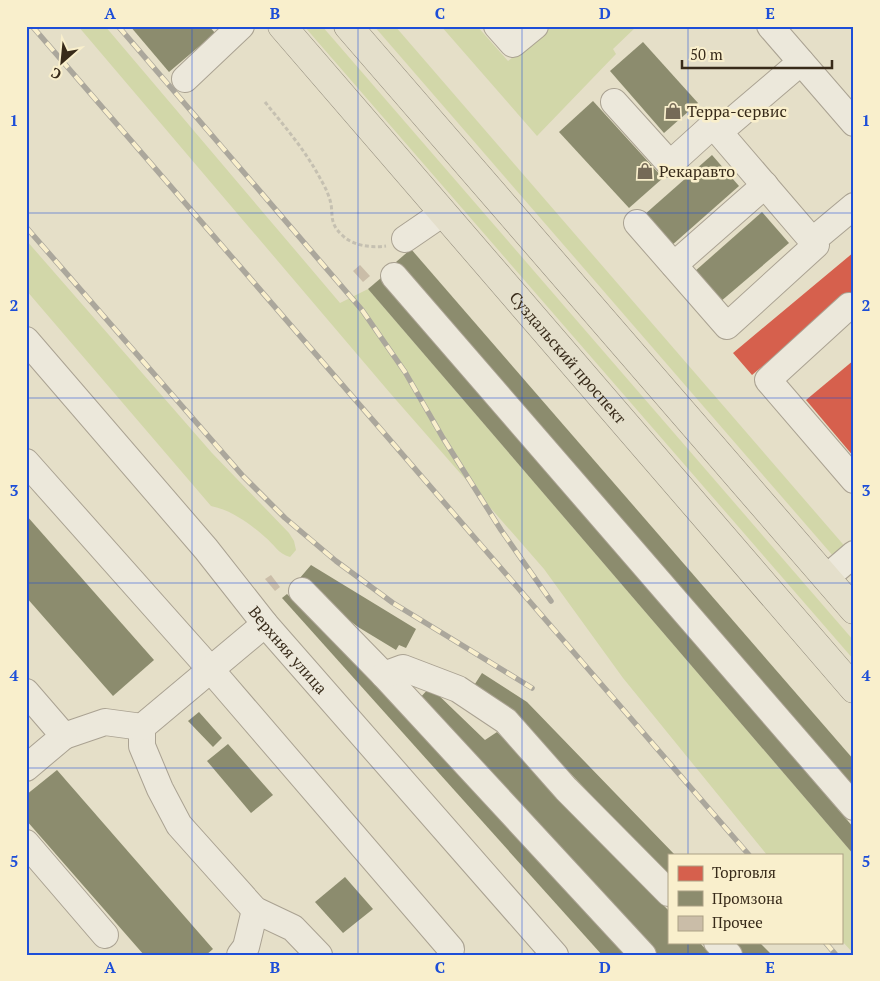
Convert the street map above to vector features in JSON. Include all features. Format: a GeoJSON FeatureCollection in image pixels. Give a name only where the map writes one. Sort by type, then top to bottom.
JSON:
{"type":"FeatureCollection","features":[{"type":"Feature","properties":{"kind":"main road","name":"Суздальский проспект"},"geometry":{"type":"LineString","coordinates":[[282,26],[854,689]]}},
{"type":"Feature","properties":{"kind":"main road"},"geometry":{"type":"LineString","coordinates":[[348,26],[854,610]]}},
{"type":"Feature","properties":{"kind":"street"},"geometry":{"type":"LineString","coordinates":[[497,26],[513,44],[535,26]]}},
{"type":"Feature","properties":{"kind":"street"},"geometry":{"type":"LineString","coordinates":[[770,26],[854,123]]}},
{"type":"Feature","properties":{"kind":"street"},"geometry":{"type":"LineString","coordinates":[[185,79],[231,30]]}},
{"type":"Feature","properties":{"kind":"street"},"geometry":{"type":"LineString","coordinates":[[719,132],[801,62]]}},
{"type":"Feature","properties":{"kind":"street"},"geometry":{"type":"LineString","coordinates":[[614,102],[670,164],[713,125],[816,246],[727,326],[637,223]]}},
{"type":"Feature","properties":{"kind":"street"},"geometry":{"type":"LineString","coordinates":[[674,265],[765,186]]}},
{"type":"Feature","properties":{"kind":"street"},"geometry":{"type":"LineString","coordinates":[[812,241],[854,206]]}},
{"type":"Feature","properties":{"kind":"street"},"geometry":{"type":"LineString","coordinates":[[405,239],[443,213]]}},
{"type":"Feature","properties":{"kind":"street"},"geometry":{"type":"LineString","coordinates":[[394,276],[854,807]]}},
{"type":"Feature","properties":{"kind":"street"},"geometry":{"type":"LineString","coordinates":[[849,306],[768,380],[854,480]]}},
{"type":"Feature","properties":{"kind":"street","name":"Верхняя улица"},"geometry":{"type":"LineString","coordinates":[[26,340],[206,549],[265,624],[555,955]]}},
{"type":"Feature","properties":{"kind":"street"},"geometry":{"type":"LineString","coordinates":[[26,462],[211,670],[452,949]]}},
{"type":"Feature","properties":{"kind":"street"},"geometry":{"type":"LineString","coordinates":[[826,578],[854,554]]}},
{"type":"Feature","properties":{"kind":"street"},"geometry":{"type":"LineString","coordinates":[[302,591],[384,674],[643,955]]}},
{"type":"Feature","properties":{"kind":"street"},"geometry":{"type":"LineString","coordinates":[[26,768],[64,736],[105,722],[142,727],[265,624]]}},
{"type":"Feature","properties":{"kind":"street"},"geometry":{"type":"LineString","coordinates":[[384,674],[403,668],[458,689],[506,721],[566,789],[668,892]]}},
{"type":"Feature","properties":{"kind":"street"},"geometry":{"type":"LineString","coordinates":[[26,692],[64,736]]}},
{"type":"Feature","properties":{"kind":"street"},"geometry":{"type":"LineString","coordinates":[[142,727],[142,746],[160,789],[179,825],[255,910],[293,928],[320,955]]}},
{"type":"Feature","properties":{"kind":"street"},"geometry":{"type":"LineString","coordinates":[[26,843],[105,935]]}},
{"type":"Feature","properties":{"kind":"street"},"geometry":{"type":"LineString","coordinates":[[240,955],[246,946],[255,910]]}},
{"type":"Feature","properties":{"kind":"street"},"geometry":{"type":"LineString","coordinates":[[719,944],[729,955]]}},
{"type":"Feature","properties":{"kind":"path"},"geometry":{"type":"LineString","coordinates":[[265,102],[306,154],[330,199],[330,213],[335,227],[344,237],[358,244],[376,247],[392,245],[405,239]]}},
{"type":"Feature","properties":{"kind":"green space"},"geometry":{"type":"Polygon","coordinates":[[[78,26],[105,26],[340,303],[368,289],[854,855],[854,954],[842,941],[842,854],[766,854],[623,678],[544,569],[390,393],[78,26]]]}},
{"type":"Feature","properties":{"kind":"green space"},"geometry":{"type":"Polygon","coordinates":[[[304,26],[322,26],[854,641],[854,660],[304,26]]]}},
{"type":"Feature","properties":{"kind":"green space"},"geometry":{"type":"Polygon","coordinates":[[[374,26],[395,26],[848,550],[834,557],[374,26]]]}},
{"type":"Feature","properties":{"kind":"green space"},"geometry":{"type":"Polygon","coordinates":[[[441,26],[477,26],[508,61],[553,26],[637,26],[613,49],[616,54],[537,136],[441,26]]]}},
{"type":"Feature","properties":{"kind":"green space"},"geometry":{"type":"Polygon","coordinates":[[[26,240],[212,453],[289,533],[294,541],[296,550],[290,557],[279,551],[259,532],[240,518],[211,506],[26,290],[26,240]]]}},
{"type":"Feature","properties":{"kind":"building: Торговля"},"geometry":{"type":"Polygon","coordinates":[[[854,252],[854,311],[843,299],[752,375],[733,353],[854,252]]]}},
{"type":"Feature","properties":{"kind":"building: Торговля"},"geometry":{"type":"Polygon","coordinates":[[[854,360],[854,457],[806,400],[854,360]]]}},
{"type":"Feature","properties":{"kind":"building: Промзона"},"geometry":{"type":"Polygon","coordinates":[[[130,26],[209,26],[215,33],[169,72],[130,26]]]}},
{"type":"Feature","properties":{"kind":"building: Промзона"},"geometry":{"type":"Polygon","coordinates":[[[643,42],[698,103],[664,133],[610,71],[643,42]]]}},
{"type":"Feature","properties":{"kind":"building: Промзона"},"geometry":{"type":"Polygon","coordinates":[[[593,101],[663,178],[629,208],[559,132],[593,101]]]}},
{"type":"Feature","properties":{"kind":"building: Промзона"},"geometry":{"type":"Polygon","coordinates":[[[712,155],[739,186],[671,246],[644,215],[712,155]]]}},
{"type":"Feature","properties":{"kind":"building: Промзона"},"geometry":{"type":"Polygon","coordinates":[[[762,212],[789,243],[720,302],[694,272],[762,212]]]}},
{"type":"Feature","properties":{"kind":"building: Промзона"},"geometry":{"type":"Polygon","coordinates":[[[411,249],[854,760],[854,791],[396,262],[411,249]]]}},
{"type":"Feature","properties":{"kind":"building: Промзона"},"geometry":{"type":"Polygon","coordinates":[[[381,278],[854,828],[854,855],[368,289],[381,278]]]}},
{"type":"Feature","properties":{"kind":"building: Промзона"},"geometry":{"type":"Polygon","coordinates":[[[26,515],[154,660],[113,696],[26,597],[26,515]]]}},
{"type":"Feature","properties":{"kind":"building: Промзона"},"geometry":{"type":"Polygon","coordinates":[[[311,565],[416,629],[406,648],[399,645],[396,650],[358,627],[324,601],[326,596],[313,585],[299,579],[311,565]]]}},
{"type":"Feature","properties":{"kind":"building: Промзона"},"geometry":{"type":"Polygon","coordinates":[[[287,594],[332,639],[629,955],[602,955],[282,598],[287,594]]]}},
{"type":"Feature","properties":{"kind":"building: Промзона"},"geometry":{"type":"Polygon","coordinates":[[[482,673],[527,702],[674,854],[668,854],[668,876],[515,715],[473,687],[482,673]]]}},
{"type":"Feature","properties":{"kind":"building: Промзона"},"geometry":{"type":"Polygon","coordinates":[[[430,687],[485,740],[497,732],[668,910],[668,944],[701,944],[711,955],[655,955],[418,700],[430,687]]]}},
{"type":"Feature","properties":{"kind":"building: Промзона"},"geometry":{"type":"Polygon","coordinates":[[[199,712],[222,738],[213,747],[188,721],[199,712]]]}},
{"type":"Feature","properties":{"kind":"building: Промзона"},"geometry":{"type":"Polygon","coordinates":[[[228,744],[273,795],[251,813],[207,761],[228,744]]]}},
{"type":"Feature","properties":{"kind":"building: Промзона"},"geometry":{"type":"Polygon","coordinates":[[[57,770],[213,949],[206,955],[144,955],[26,820],[26,795],[57,770]]]}},
{"type":"Feature","properties":{"kind":"building: Промзона"},"geometry":{"type":"Polygon","coordinates":[[[345,877],[373,909],[343,933],[315,902],[345,877]]]}},
{"type":"Feature","properties":{"kind":"building: Промзона"},"geometry":{"type":"Polygon","coordinates":[[[734,944],[761,944],[772,955],[744,955],[734,944]]]}},
{"type":"Feature","properties":{"kind":"building: Прочее"},"geometry":{"type":"Polygon","coordinates":[[[360,265],[370,276],[363,282],[353,271],[360,265]]]}},
{"type":"Feature","properties":{"kind":"building: Прочее"},"geometry":{"type":"Polygon","coordinates":[[[271,575],[280,587],[275,591],[265,579],[271,575]]]}},
{"type":"Feature","properties":{"kind":"railway"},"geometry":{"type":"LineString","coordinates":[[32,26],[748,854]]}},
{"type":"Feature","properties":{"kind":"railway"},"geometry":{"type":"LineString","coordinates":[[118,26],[362,310],[405,372],[443,438],[501,530],[551,601]]}},
{"type":"Feature","properties":{"kind":"railway"},"geometry":{"type":"LineString","coordinates":[[26,227],[243,476],[285,518],[336,561],[393,603],[532,688]]}},
{"type":"Feature","properties":{"kind":"railway"},"geometry":{"type":"LineString","coordinates":[[827,944],[836,955]]}},
{"type":"Feature","properties":{"kind":"place","name":"Терра-сервис"},"geometry":{"type":"Point","coordinates":[673,111]}},
{"type":"Feature","properties":{"kind":"place","name":"Рекаравто"},"geometry":{"type":"Point","coordinates":[645,171]}}]}
